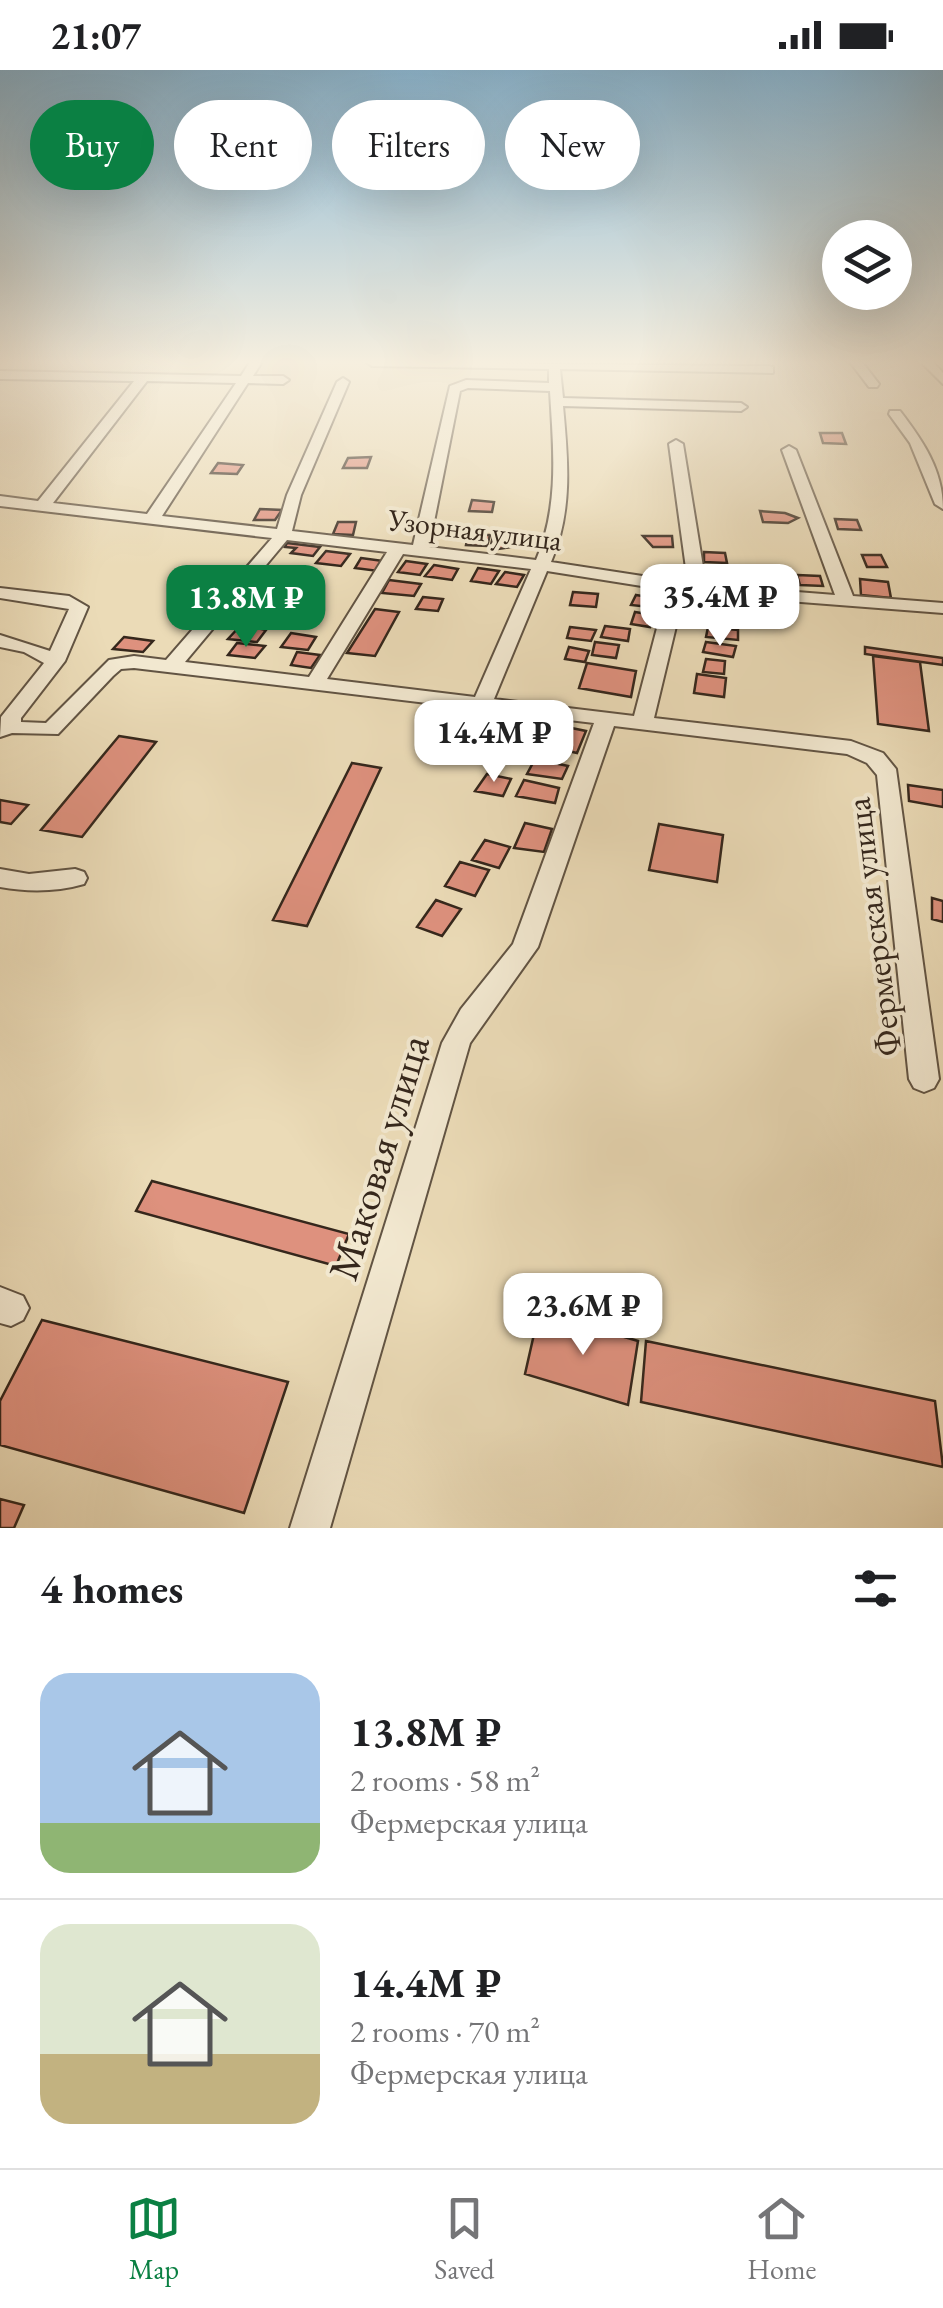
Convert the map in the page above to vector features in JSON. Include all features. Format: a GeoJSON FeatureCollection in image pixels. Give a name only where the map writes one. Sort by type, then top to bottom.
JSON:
{"type":"FeatureCollection","features":[{"type":"Feature","properties":{"kind":"street"},"geometry":{"type":"LineString","coordinates":[[43,506],[102,430]]}},
{"type":"Feature","properties":{"kind":"street"},"geometry":{"type":"LineString","coordinates":[[153,517],[211,430]]}},
{"type":"Feature","properties":{"kind":"street"},"geometry":{"type":"LineString","coordinates":[[174,664],[282,535],[294,495],[322,430]]}},
{"type":"Feature","properties":{"kind":"street"},"geometry":{"type":"LineString","coordinates":[[420,550],[445,430]]}},
{"type":"Feature","properties":{"kind":"street"},"geometry":{"type":"LineString","coordinates":[[484,701],[554,536],[562,481],[557,430]]}},
{"type":"Feature","properties":{"kind":"street"},"geometry":{"type":"LineString","coordinates":[[908,430],[917,442],[943,504]]}},
{"type":"Feature","properties":{"kind":"street"},"geometry":{"type":"LineString","coordinates":[[676,444],[698,590]]}},
{"type":"Feature","properties":{"kind":"street"},"geometry":{"type":"LineString","coordinates":[[790,450],[846,601]]}},
{"type":"Feature","properties":{"kind":"street","name":"Узорная улица"},"geometry":{"type":"LineString","coordinates":[[0,501],[539,565],[698,590],[943,608]]}},
{"type":"Feature","properties":{"kind":"street"},"geometry":{"type":"LineString","coordinates":[[314,684],[398,548]]}},
{"type":"Feature","properties":{"kind":"street"},"geometry":{"type":"LineString","coordinates":[[642,723],[677,586]]}},
{"type":"Feature","properties":{"kind":"street"},"geometry":{"type":"LineString","coordinates":[[0,593],[69,601],[79,606],[55,661],[5,729]]}},
{"type":"Feature","properties":{"kind":"street"},"geometry":{"type":"LineString","coordinates":[[0,641],[30,648],[55,661]]}},
{"type":"Feature","properties":{"kind":"street","name":"Фермерская улица"},"geometry":{"type":"LineString","coordinates":[[5,729],[52,730],[116,664],[174,664],[852,748],[876,758],[888,774],[924,1079]]}},
{"type":"Feature","properties":{"kind":"street","name":"Маковая улица"},"geometry":{"type":"LineString","coordinates":[[310,1528],[456,1042],[468,1016],[512,968],[525,947],[606,718]]}},
{"type":"Feature","properties":{"kind":"street"},"geometry":{"type":"LineString","coordinates":[[0,878],[29,884],[75,878]]}},
{"type":"Feature","properties":{"kind":"building"},"geometry":{"type":"Polygon","coordinates":[[[820,433],[842,433],[846,444],[823,443],[820,433]]]}},
{"type":"Feature","properties":{"kind":"building"},"geometry":{"type":"Polygon","coordinates":[[[371,457],[367,468],[343,468],[348,458],[371,457]]]}},
{"type":"Feature","properties":{"kind":"building"},"geometry":{"type":"Polygon","coordinates":[[[218,463],[243,465],[237,474],[211,473],[218,463]]]}},
{"type":"Feature","properties":{"kind":"building"},"geometry":{"type":"Polygon","coordinates":[[[472,500],[494,502],[492,512],[469,511],[472,500]]]}},
{"type":"Feature","properties":{"kind":"building"},"geometry":{"type":"Polygon","coordinates":[[[260,509],[282,510],[275,520],[254,520],[260,509]]]}},
{"type":"Feature","properties":{"kind":"building"},"geometry":{"type":"Polygon","coordinates":[[[760,511],[798,518],[788,523],[763,522],[760,511]]]}},
{"type":"Feature","properties":{"kind":"building"},"geometry":{"type":"Polygon","coordinates":[[[835,519],[857,520],[861,530],[838,529],[835,519]]]}},
{"type":"Feature","properties":{"kind":"building"},"geometry":{"type":"Polygon","coordinates":[[[338,522],[356,522],[353,535],[333,534],[338,522]]]}},
{"type":"Feature","properties":{"kind":"building"},"geometry":{"type":"Polygon","coordinates":[[[468,535],[490,535],[487,546],[466,545],[468,535]]]}},
{"type":"Feature","properties":{"kind":"building"},"geometry":{"type":"Polygon","coordinates":[[[493,536],[512,537],[511,547],[498,549],[491,545],[493,536]]]}},
{"type":"Feature","properties":{"kind":"building"},"geometry":{"type":"Polygon","coordinates":[[[643,536],[672,536],[673,547],[653,547],[643,536]]]}},
{"type":"Feature","properties":{"kind":"building"},"geometry":{"type":"Polygon","coordinates":[[[287,543],[320,547],[313,556],[291,553],[296,548],[285,547],[287,543]]]}},
{"type":"Feature","properties":{"kind":"building"},"geometry":{"type":"Polygon","coordinates":[[[326,551],[350,554],[341,566],[316,563],[326,551]]]}},
{"type":"Feature","properties":{"kind":"building"},"geometry":{"type":"Polygon","coordinates":[[[704,552],[725,553],[727,563],[704,562],[704,552]]]}},
{"type":"Feature","properties":{"kind":"building"},"geometry":{"type":"Polygon","coordinates":[[[862,555],[881,555],[887,567],[867,567],[862,555]]]}},
{"type":"Feature","properties":{"kind":"building"},"geometry":{"type":"Polygon","coordinates":[[[361,558],[383,561],[378,571],[355,568],[361,558]]]}},
{"type":"Feature","properties":{"kind":"building"},"geometry":{"type":"Polygon","coordinates":[[[406,561],[427,564],[420,575],[398,572],[406,561]]]}},
{"type":"Feature","properties":{"kind":"building"},"geometry":{"type":"Polygon","coordinates":[[[434,565],[458,569],[452,580],[425,576],[434,565]]]}},
{"type":"Feature","properties":{"kind":"building"},"geometry":{"type":"Polygon","coordinates":[[[478,568],[499,571],[491,584],[471,581],[478,568]]]}},
{"type":"Feature","properties":{"kind":"building"},"geometry":{"type":"Polygon","coordinates":[[[718,568],[746,568],[749,581],[722,581],[718,568]]]}},
{"type":"Feature","properties":{"kind":"building"},"geometry":{"type":"Polygon","coordinates":[[[505,572],[524,575],[517,587],[496,584],[505,572]]]}},
{"type":"Feature","properties":{"kind":"building"},"geometry":{"type":"Polygon","coordinates":[[[797,575],[820,576],[823,586],[800,585],[797,575]]]}},
{"type":"Feature","properties":{"kind":"building"},"geometry":{"type":"Polygon","coordinates":[[[860,579],[888,582],[891,598],[861,595],[860,579]]]}},
{"type":"Feature","properties":{"kind":"building"},"geometry":{"type":"Polygon","coordinates":[[[282,580],[306,583],[298,595],[273,592],[282,580]]]}},
{"type":"Feature","properties":{"kind":"building"},"geometry":{"type":"Polygon","coordinates":[[[389,580],[421,584],[414,596],[382,593],[389,580]]]}},
{"type":"Feature","properties":{"kind":"building"},"geometry":{"type":"Polygon","coordinates":[[[573,592],[598,594],[596,607],[570,605],[573,592]]]}},
{"type":"Feature","properties":{"kind":"building"},"geometry":{"type":"Polygon","coordinates":[[[636,595],[661,599],[659,608],[631,605],[636,595]]]}},
{"type":"Feature","properties":{"kind":"building"},"geometry":{"type":"Polygon","coordinates":[[[423,597],[443,599],[438,611],[416,609],[423,597]]]}},
{"type":"Feature","properties":{"kind":"building"},"geometry":{"type":"Polygon","coordinates":[[[713,599],[739,602],[739,611],[710,609],[713,599]]]}},
{"type":"Feature","properties":{"kind":"building"},"geometry":{"type":"Polygon","coordinates":[[[375,609],[399,612],[375,656],[347,653],[375,609]]]}},
{"type":"Feature","properties":{"kind":"building"},"geometry":{"type":"Polygon","coordinates":[[[260,611],[282,614],[274,626],[251,624],[260,611]]]}},
{"type":"Feature","properties":{"kind":"building"},"geometry":{"type":"Polygon","coordinates":[[[635,612],[654,615],[650,627],[631,624],[635,612]]]}},
{"type":"Feature","properties":{"kind":"building"},"geometry":{"type":"Polygon","coordinates":[[[241,625],[266,630],[257,642],[228,639],[241,625]]]}},
{"type":"Feature","properties":{"kind":"building"},"geometry":{"type":"Polygon","coordinates":[[[605,626],[630,629],[628,641],[601,637],[605,626]]]}},
{"type":"Feature","properties":{"kind":"building"},"geometry":{"type":"Polygon","coordinates":[[[570,627],[596,630],[591,641],[567,638],[570,627]]]}},
{"type":"Feature","properties":{"kind":"building"},"geometry":{"type":"Polygon","coordinates":[[[708,627],[738,630],[738,640],[706,637],[708,627]]]}},
{"type":"Feature","properties":{"kind":"building"},"geometry":{"type":"Polygon","coordinates":[[[291,633],[316,637],[308,650],[281,647],[291,633]]]}},
{"type":"Feature","properties":{"kind":"building"},"geometry":{"type":"Polygon","coordinates":[[[124,637],[153,641],[143,652],[113,649],[124,637]]]}},
{"type":"Feature","properties":{"kind":"building"},"geometry":{"type":"Polygon","coordinates":[[[595,642],[619,645],[616,658],[592,655],[595,642]]]}},
{"type":"Feature","properties":{"kind":"building"},"geometry":{"type":"Polygon","coordinates":[[[706,642],[736,646],[733,657],[703,652],[706,642]]]}},
{"type":"Feature","properties":{"kind":"building"},"geometry":{"type":"Polygon","coordinates":[[[237,643],[265,646],[255,658],[228,655],[237,643]]]}},
{"type":"Feature","properties":{"kind":"building"},"geometry":{"type":"Polygon","coordinates":[[[569,647],[589,651],[585,662],[565,659],[569,647]]]}},
{"type":"Feature","properties":{"kind":"building"},"geometry":{"type":"Polygon","coordinates":[[[865,647],[943,658],[943,665],[865,654],[865,647]]]}},
{"type":"Feature","properties":{"kind":"building"},"geometry":{"type":"Polygon","coordinates":[[[297,652],[320,655],[311,668],[291,665],[297,652]]]}},
{"type":"Feature","properties":{"kind":"building"},"geometry":{"type":"Polygon","coordinates":[[[873,656],[920,662],[929,731],[878,724],[873,656]]]}},
{"type":"Feature","properties":{"kind":"building"},"geometry":{"type":"Polygon","coordinates":[[[706,659],[725,661],[724,674],[703,672],[706,659]]]}},
{"type":"Feature","properties":{"kind":"building"},"geometry":{"type":"Polygon","coordinates":[[[587,663],[636,671],[631,697],[579,688],[587,663]]]}},
{"type":"Feature","properties":{"kind":"building"},"geometry":{"type":"Polygon","coordinates":[[[697,674],[726,678],[724,697],[694,693],[697,674]]]}},
{"type":"Feature","properties":{"kind":"building"},"geometry":{"type":"Polygon","coordinates":[[[547,723],[586,731],[577,753],[537,744],[547,723]]]}},
{"type":"Feature","properties":{"kind":"building"},"geometry":{"type":"Polygon","coordinates":[[[119,736],[156,742],[82,837],[41,830],[119,736]]]}},
{"type":"Feature","properties":{"kind":"building"},"geometry":{"type":"Polygon","coordinates":[[[535,759],[568,766],[562,779],[527,774],[535,759]]]}},
{"type":"Feature","properties":{"kind":"building"},"geometry":{"type":"Polygon","coordinates":[[[352,763],[381,768],[307,926],[273,920],[352,763]]]}},
{"type":"Feature","properties":{"kind":"building"},"geometry":{"type":"Polygon","coordinates":[[[487,774],[511,779],[503,796],[475,791],[487,774]]]}},
{"type":"Feature","properties":{"kind":"building"},"geometry":{"type":"Polygon","coordinates":[[[524,780],[559,788],[555,803],[516,796],[524,780]]]}},
{"type":"Feature","properties":{"kind":"building"},"geometry":{"type":"Polygon","coordinates":[[[908,785],[943,790],[943,807],[909,801],[908,785]]]}},
{"type":"Feature","properties":{"kind":"building"},"geometry":{"type":"Polygon","coordinates":[[[0,800],[28,805],[11,824],[0,822],[0,800]]]}},
{"type":"Feature","properties":{"kind":"building"},"geometry":{"type":"Polygon","coordinates":[[[525,823],[552,829],[544,852],[514,848],[525,823]]]}},
{"type":"Feature","properties":{"kind":"building"},"geometry":{"type":"Polygon","coordinates":[[[659,824],[723,835],[717,882],[649,870],[659,824]]]}},
{"type":"Feature","properties":{"kind":"building"},"geometry":{"type":"Polygon","coordinates":[[[485,840],[510,847],[499,868],[472,860],[485,840]]]}},
{"type":"Feature","properties":{"kind":"building"},"geometry":{"type":"Polygon","coordinates":[[[460,862],[489,870],[475,896],[445,886],[460,862]]]}},
{"type":"Feature","properties":{"kind":"building"},"geometry":{"type":"Polygon","coordinates":[[[932,898],[943,901],[943,922],[932,919],[932,898]]]}},
{"type":"Feature","properties":{"kind":"building"},"geometry":{"type":"Polygon","coordinates":[[[436,900],[461,909],[442,936],[417,927],[436,900]]]}},
{"type":"Feature","properties":{"kind":"building"},"geometry":{"type":"Polygon","coordinates":[[[152,1181],[349,1234],[336,1266],[136,1211],[152,1181]]]}},
{"type":"Feature","properties":{"kind":"building"},"geometry":{"type":"Polygon","coordinates":[[[539,1312],[638,1341],[628,1405],[525,1374],[539,1312]]]}},
{"type":"Feature","properties":{"kind":"building"},"geometry":{"type":"Polygon","coordinates":[[[42,1320],[288,1382],[244,1513],[0,1445],[0,1401],[42,1320]]]}},
{"type":"Feature","properties":{"kind":"building"},"geometry":{"type":"Polygon","coordinates":[[[646,1341],[935,1401],[943,1467],[641,1402],[646,1341]]]}},
{"type":"Feature","properties":{"kind":"building"},"geometry":{"type":"Polygon","coordinates":[[[0,1499],[24,1505],[14,1528],[0,1528],[0,1499]]]}}]}
